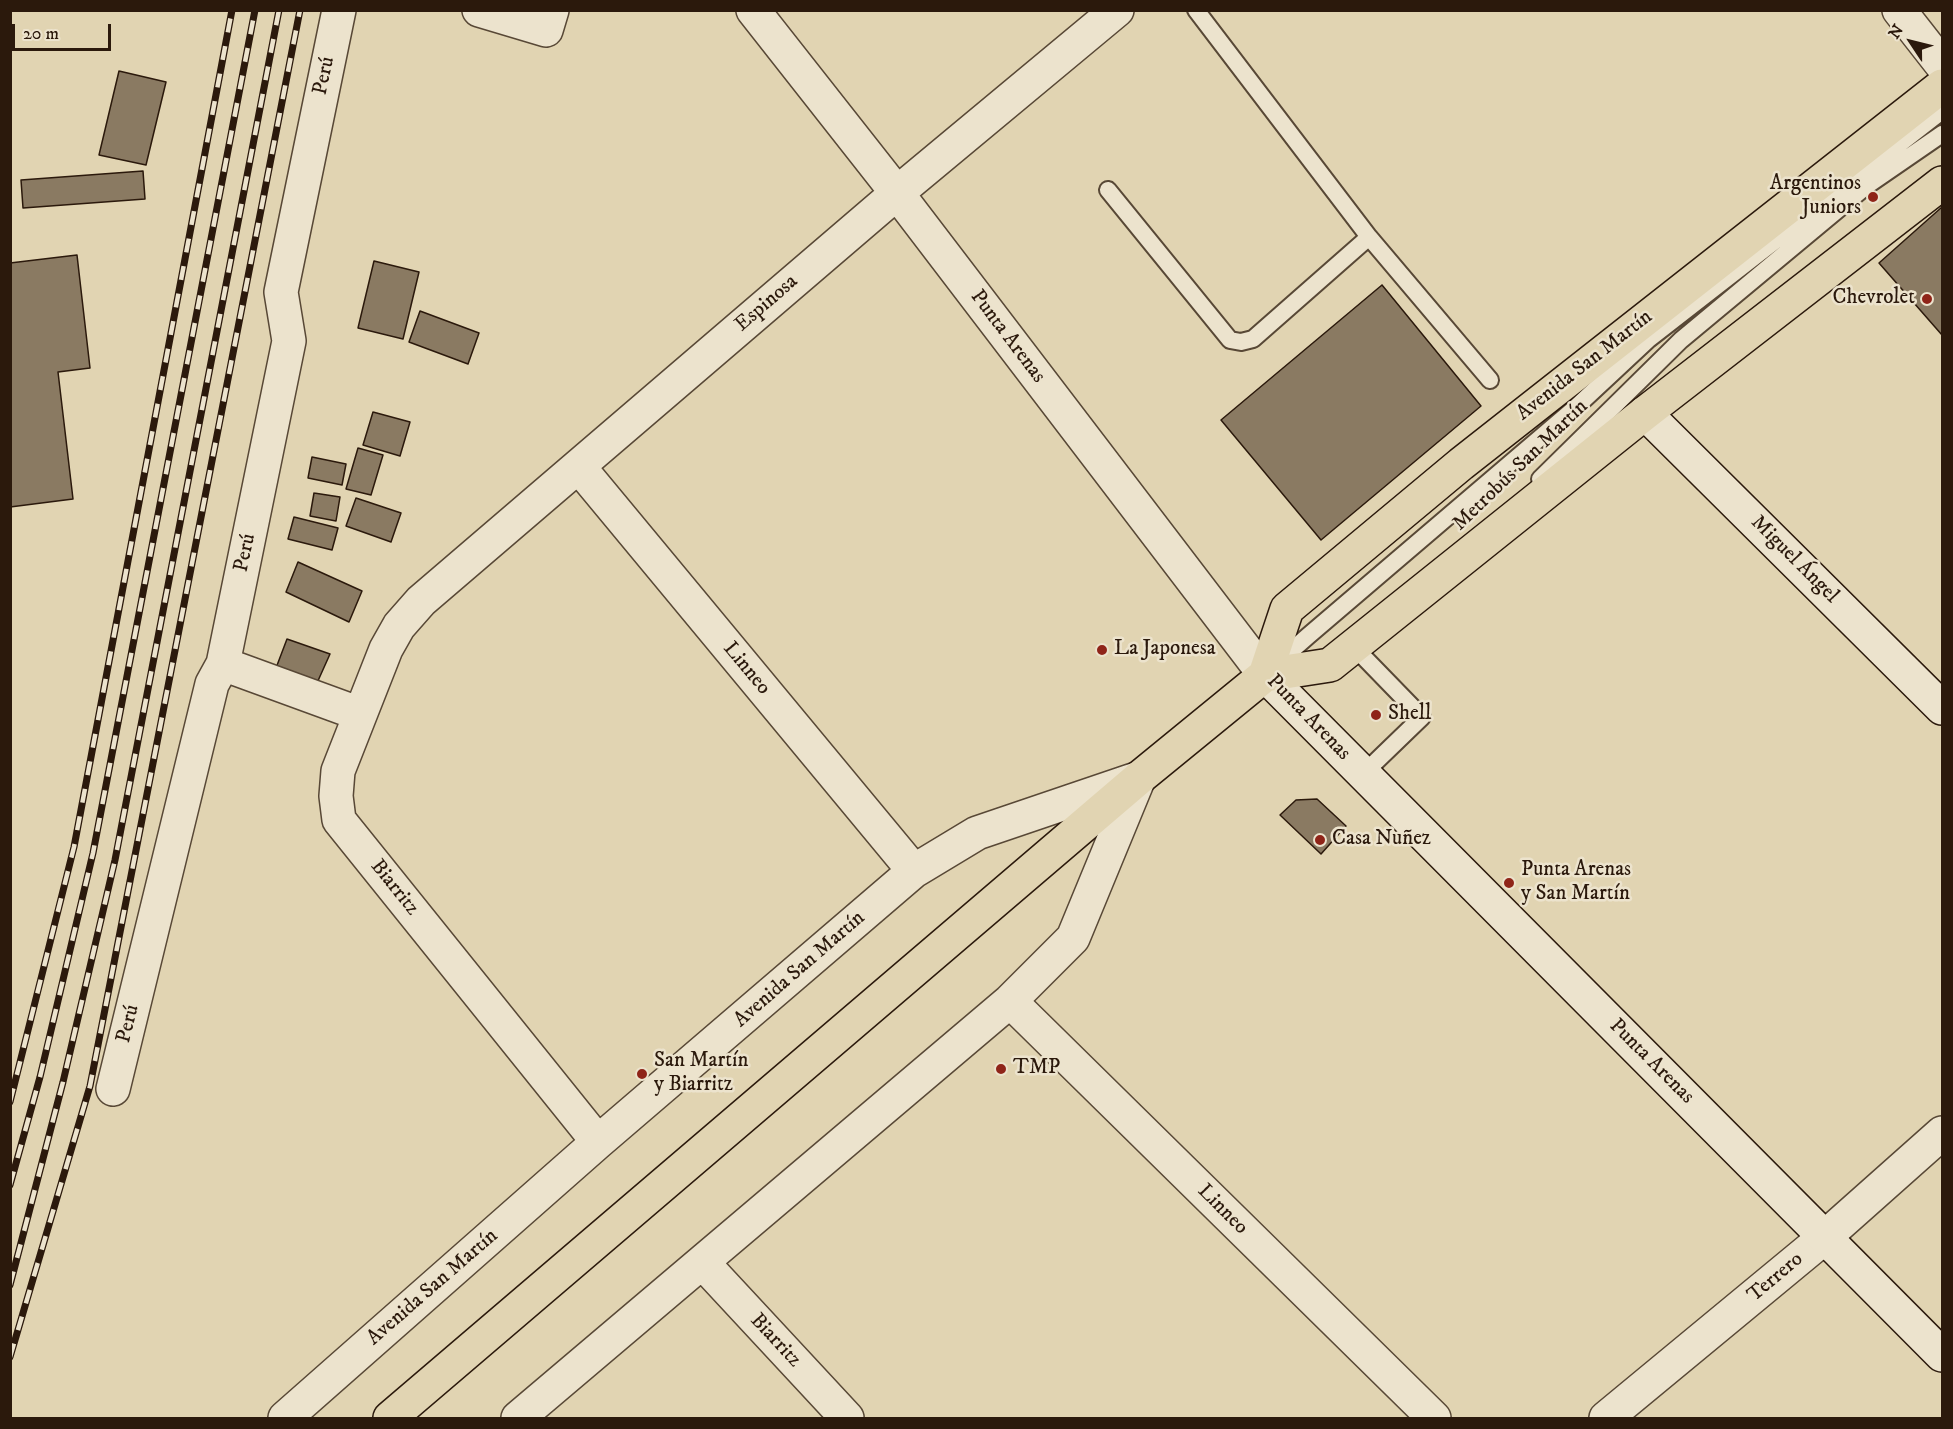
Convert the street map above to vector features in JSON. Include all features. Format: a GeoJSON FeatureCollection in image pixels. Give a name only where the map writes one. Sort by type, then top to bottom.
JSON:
{"type":"FeatureCollection","features":[{"type":"Feature","properties":{"kind":"main road","name":"Avenida San Martín"},"geometry":{"type":"LineString","coordinates":[[390,1419],[1139,778],[1265,675],[1287,609],[1461,464],[1942,86]]}},
{"type":"Feature","properties":{"kind":"main road"},"geometry":{"type":"LineString","coordinates":[[1265,675],[1330,665],[1645,413],[1942,183]]}},
{"type":"Feature","properties":{"kind":"street","name":"Perú"},"geometry":{"type":"LineString","coordinates":[[113,1089],[212,684],[223,664],[289,341],[281,292],[339,10]]}},
{"type":"Feature","properties":{"kind":"street"},"geometry":{"type":"LineString","coordinates":[[479,10],[546,30],[552,10]]}},
{"type":"Feature","properties":{"kind":"street","name":"Punta Arenas"},"geometry":{"type":"LineString","coordinates":[[753,10],[897,193],[1265,675],[1942,1355]]}},
{"type":"Feature","properties":{"kind":"street","name":"Espinosa"},"geometry":{"type":"LineString","coordinates":[[421,601],[897,193],[1117,10]]}},
{"type":"Feature","properties":{"kind":"street"},"geometry":{"type":"LineString","coordinates":[[1899,10],[1942,65]]}},
{"type":"Feature","properties":{"kind":"street","name":"Miguel Ángel"},"geometry":{"type":"LineString","coordinates":[[1645,413],[1942,708]]}},
{"type":"Feature","properties":{"kind":"street","name":"Linneo"},"geometry":{"type":"LineString","coordinates":[[579,467],[914,871]]}},
{"type":"Feature","properties":{"kind":"street","name":"Biarritz"},"geometry":{"type":"LineString","coordinates":[[421,601],[399,626],[386,649],[338,771],[336,796],[339,820],[598,1142]]}},
{"type":"Feature","properties":{"kind":"street"},"geometry":{"type":"LineString","coordinates":[[223,664],[360,714]]}},
{"type":"Feature","properties":{"kind":"street","name":"Avenida San Martín"},"geometry":{"type":"LineString","coordinates":[[285,1419],[598,1142],[914,871],[977,833],[1139,778]]}},
{"type":"Feature","properties":{"kind":"street","name":"Avenida San Martín"},"geometry":{"type":"LineString","coordinates":[[518,1419],[1010,1001],[1072,938],[1139,778]]}},
{"type":"Feature","properties":{"kind":"street","name":"Linneo"},"geometry":{"type":"LineString","coordinates":[[1010,1001],[1434,1419]]}},
{"type":"Feature","properties":{"kind":"street","name":"Terrero"},"geometry":{"type":"LineString","coordinates":[[1606,1419],[1825,1237],[1942,1133]]}},
{"type":"Feature","properties":{"kind":"street","name":"Biarritz"},"geometry":{"type":"LineString","coordinates":[[703,1263],[847,1419]]}},
{"type":"Feature","properties":{"kind":"lane"},"geometry":{"type":"LineString","coordinates":[[1196,10],[1369,237],[1490,380]]}},
{"type":"Feature","properties":{"kind":"lane","name":"Metrobús San Martín"},"geometry":{"type":"LineString","coordinates":[[1265,675],[1575,408],[1649,339],[1942,111]]}},
{"type":"Feature","properties":{"kind":"lane","name":"Metrobús San Martín"},"geometry":{"type":"LineString","coordinates":[[1435,579],[1608,413],[1680,340],[1865,187],[1942,134]]}},
{"type":"Feature","properties":{"kind":"lane"},"geometry":{"type":"LineString","coordinates":[[1108,190],[1230,340],[1241,342],[1253,339],[1369,237]]}},
{"type":"Feature","properties":{"kind":"lane","name":"Metrobús San Martín"},"geometry":{"type":"LineString","coordinates":[[1461,464],[1575,408]]}},
{"type":"Feature","properties":{"kind":"lane"},"geometry":{"type":"LineString","coordinates":[[1353,646],[1422,717],[1363,774]]}},
{"type":"Feature","properties":{"kind":"building"},"geometry":{"type":"Polygon","coordinates":[[[119,71],[166,82],[146,165],[99,155],[119,71]]]}},
{"type":"Feature","properties":{"kind":"building"},"geometry":{"type":"Polygon","coordinates":[[[143,171],[145,199],[23,208],[21,180],[143,171]]]}},
{"type":"Feature","properties":{"kind":"building","name":"Chevrolet"},"geometry":{"type":"Polygon","coordinates":[[[1942,207],[1942,335],[1879,263],[1942,207]]]}},
{"type":"Feature","properties":{"kind":"building"},"geometry":{"type":"Polygon","coordinates":[[[77,255],[90,368],[58,372],[73,499],[10,507],[10,263],[77,255]]]}},
{"type":"Feature","properties":{"kind":"building"},"geometry":{"type":"Polygon","coordinates":[[[374,261],[419,272],[403,339],[358,328],[374,261]]]}},
{"type":"Feature","properties":{"kind":"building"},"geometry":{"type":"Polygon","coordinates":[[[1382,285],[1481,406],[1321,540],[1221,420],[1382,285]]]}},
{"type":"Feature","properties":{"kind":"building"},"geometry":{"type":"Polygon","coordinates":[[[420,311],[479,333],[468,364],[409,342],[420,311]]]}},
{"type":"Feature","properties":{"kind":"building"},"geometry":{"type":"Polygon","coordinates":[[[373,412],[410,422],[400,456],[363,445],[373,412]]]}},
{"type":"Feature","properties":{"kind":"building"},"geometry":{"type":"Polygon","coordinates":[[[358,448],[383,455],[371,495],[346,489],[358,448]]]}},
{"type":"Feature","properties":{"kind":"building"},"geometry":{"type":"Polygon","coordinates":[[[312,457],[346,464],[342,485],[308,478],[312,457]]]}},
{"type":"Feature","properties":{"kind":"building"},"geometry":{"type":"Polygon","coordinates":[[[314,493],[340,497],[336,521],[310,516],[314,493]]]}},
{"type":"Feature","properties":{"kind":"building"},"geometry":{"type":"Polygon","coordinates":[[[356,498],[401,513],[391,542],[346,526],[356,498]]]}},
{"type":"Feature","properties":{"kind":"building"},"geometry":{"type":"Polygon","coordinates":[[[294,517],[338,528],[332,550],[288,539],[294,517]]]}},
{"type":"Feature","properties":{"kind":"building"},"geometry":{"type":"Polygon","coordinates":[[[298,562],[362,591],[349,622],[286,592],[298,562]]]}},
{"type":"Feature","properties":{"kind":"building"},"geometry":{"type":"Polygon","coordinates":[[[287,639],[330,654],[317,683],[276,668],[287,639]]]}},
{"type":"Feature","properties":{"kind":"building","name":"Casa Nuñez"},"geometry":{"type":"Polygon","coordinates":[[[1317,799],[1346,826],[1321,854],[1280,815],[1296,800],[1317,799]]]}},
{"type":"Feature","properties":{"kind":"railway"},"geometry":{"type":"LineString","coordinates":[[10,1102],[74,847],[232,10]]}},
{"type":"Feature","properties":{"kind":"railway"},"geometry":{"type":"LineString","coordinates":[[10,1185],[40,1077],[93,853],[255,10]]}},
{"type":"Feature","properties":{"kind":"railway"},"geometry":{"type":"LineString","coordinates":[[10,1285],[63,1082],[115,860],[279,10]]}},
{"type":"Feature","properties":{"kind":"railway"},"geometry":{"type":"LineString","coordinates":[[10,1357],[90,1086],[300,10]]}},
{"type":"Feature","properties":{"kind":"place","name":"Argentinos Juniors"},"geometry":{"type":"Point","coordinates":[1873,197]}},
{"type":"Feature","properties":{"kind":"place","name":"Chevrolet"},"geometry":{"type":"Point","coordinates":[1927,299]}},
{"type":"Feature","properties":{"kind":"place","name":"La Japonesa"},"geometry":{"type":"Point","coordinates":[1102,650]}},
{"type":"Feature","properties":{"kind":"place","name":"Shell"},"geometry":{"type":"Point","coordinates":[1376,715]}},
{"type":"Feature","properties":{"kind":"place","name":"Casa Nuñez"},"geometry":{"type":"Point","coordinates":[1320,840]}},
{"type":"Feature","properties":{"kind":"place","name":"Punta Arenas y San Martín"},"geometry":{"type":"Point","coordinates":[1509,883]}},
{"type":"Feature","properties":{"kind":"place","name":"TMP"},"geometry":{"type":"Point","coordinates":[1001,1069]}},
{"type":"Feature","properties":{"kind":"place","name":"San Martín y Biarritz"},"geometry":{"type":"Point","coordinates":[642,1074]}}]}
